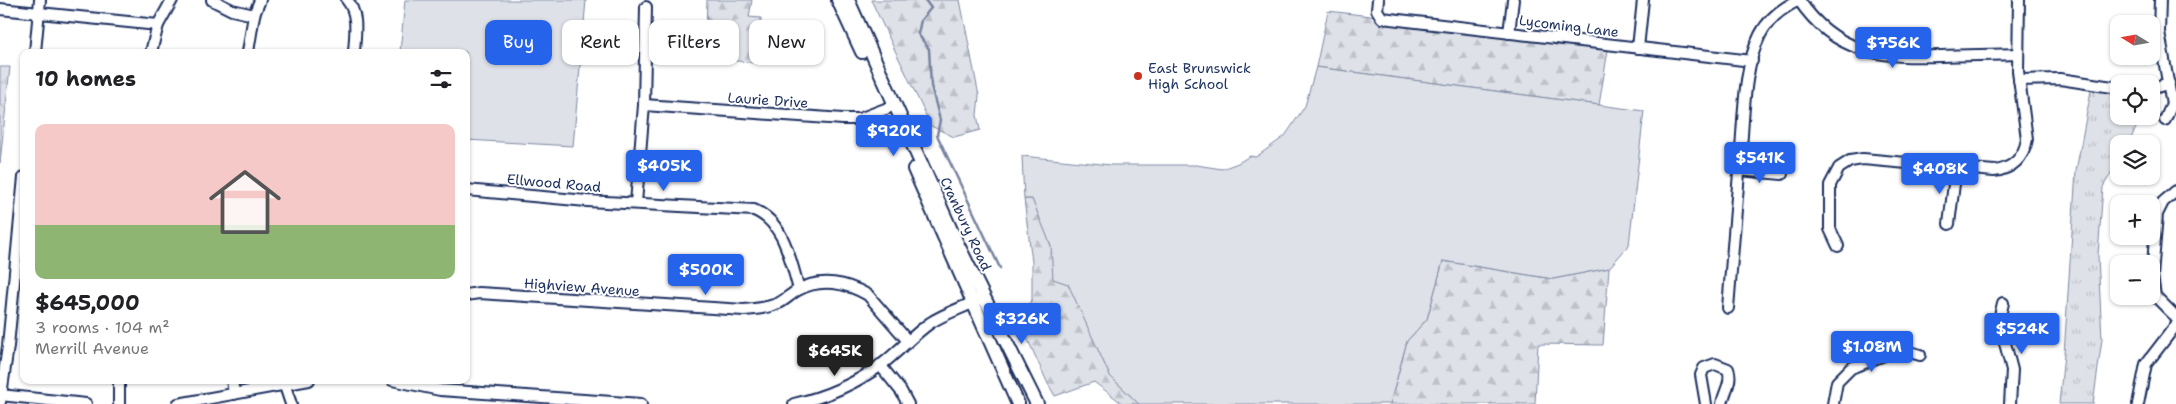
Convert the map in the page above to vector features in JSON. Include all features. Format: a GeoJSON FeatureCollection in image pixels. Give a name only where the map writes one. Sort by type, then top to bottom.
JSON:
{"type":"FeatureCollection","features":[{"type":"Feature","properties":{"kind":"main road","name":"Cranbury Road"},"geometry":{"type":"LineString","coordinates":[[838,0],[978,300],[1037,404]]}},
{"type":"Feature","properties":{"kind":"main road","name":"Cranbury Road"},"geometry":{"type":"LineString","coordinates":[[848,0],[955,239],[1018,404]]}},
{"type":"Feature","properties":{"kind":"street"},"geometry":{"type":"LineString","coordinates":[[35,49],[40,0]]}},
{"type":"Feature","properties":{"kind":"street"},"geometry":{"type":"LineString","coordinates":[[152,49],[158,25],[172,0]]}},
{"type":"Feature","properties":{"kind":"street"},"geometry":{"type":"LineString","coordinates":[[212,0],[232,10],[254,15]]}},
{"type":"Feature","properties":{"kind":"street"},"geometry":{"type":"LineString","coordinates":[[248,49],[254,15],[260,0]]}},
{"type":"Feature","properties":{"kind":"street"},"geometry":{"type":"LineString","coordinates":[[348,0],[353,7],[356,30],[354,49]]}},
{"type":"Feature","properties":{"kind":"street","name":"Lycoming Lane"},"geometry":{"type":"LineString","coordinates":[[1378,0],[1377,10],[1382,18],[1752,61]]}},
{"type":"Feature","properties":{"kind":"street"},"geometry":{"type":"LineString","coordinates":[[1510,32],[1513,0]]}},
{"type":"Feature","properties":{"kind":"street"},"geometry":{"type":"LineString","coordinates":[[1638,48],[1643,0]]}},
{"type":"Feature","properties":{"kind":"street"},"geometry":{"type":"LineString","coordinates":[[1728,308],[1746,88],[1756,43],[1768,23],[1785,7],[1799,0],[1831,34],[1854,47],[1879,54],[1905,57],[2018,54]]}},
{"type":"Feature","properties":{"kind":"street"},"geometry":{"type":"LineString","coordinates":[[1838,246],[1830,229],[1830,185],[1835,173],[1844,164],[1863,159],[1956,168],[2001,170],[2014,164],[2019,159],[2026,146],[2027,139],[2019,80],[2019,0]]}},
{"type":"Feature","properties":{"kind":"street"},"geometry":{"type":"LineString","coordinates":[[2160,0],[2159,32],[2172,104],[2165,120]]}},
{"type":"Feature","properties":{"kind":"street"},"geometry":{"type":"LineString","coordinates":[[636,203],[644,105],[647,32],[646,7]]}},
{"type":"Feature","properties":{"kind":"street"},"geometry":{"type":"LineString","coordinates":[[0,9],[158,25]]}},
{"type":"Feature","properties":{"kind":"street"},"geometry":{"type":"LineString","coordinates":[[2019,80],[2060,79],[2110,87]]}},
{"type":"Feature","properties":{"kind":"street"},"geometry":{"type":"LineString","coordinates":[[2160,86],[2169,83]]}},
{"type":"Feature","properties":{"kind":"street","name":"Laurie Drive"},"geometry":{"type":"LineString","coordinates":[[644,105],[843,119],[860,119],[888,108]]}},
{"type":"Feature","properties":{"kind":"street"},"geometry":{"type":"LineString","coordinates":[[1949,224],[1956,168]]}},
{"type":"Feature","properties":{"kind":"street"},"geometry":{"type":"LineString","coordinates":[[1739,170],[1782,174]]}},
{"type":"Feature","properties":{"kind":"street","name":"Ellwood Road"},"geometry":{"type":"LineString","coordinates":[[470,190],[636,203],[745,208],[761,213],[780,232],[799,289]]}},
{"type":"Feature","properties":{"kind":"street"},"geometry":{"type":"LineString","coordinates":[[2176,191],[2167,196],[2159,208],[2152,276],[2153,291],[2160,302],[2176,316]]}},
{"type":"Feature","properties":{"kind":"street"},"geometry":{"type":"LineString","coordinates":[[20,216],[1,397],[86,404]]}},
{"type":"Feature","properties":{"kind":"street","name":"Highview Avenue"},"geometry":{"type":"LineString","coordinates":[[470,294],[479,293],[744,310],[762,309],[778,303],[799,289],[826,282],[836,283],[860,290],[876,302],[907,340]]}},
{"type":"Feature","properties":{"kind":"street"},"geometry":{"type":"LineString","coordinates":[[794,404],[844,387],[880,365],[907,340],[938,319],[978,300]]}},
{"type":"Feature","properties":{"kind":"street"},"geometry":{"type":"LineString","coordinates":[[2003,303],[1999,320],[2012,370],[2010,404]]}},
{"type":"Feature","properties":{"kind":"street"},"geometry":{"type":"LineString","coordinates":[[2138,404],[2146,364],[2176,325]]}},
{"type":"Feature","properties":{"kind":"street"},"geometry":{"type":"LineString","coordinates":[[1832,404],[1837,382],[1851,368],[1900,349],[1920,355]]}},
{"type":"Feature","properties":{"kind":"street"},"geometry":{"type":"LineString","coordinates":[[1706,404],[1701,375],[1704,368],[1715,364],[1728,369],[1730,374],[1722,404]]}},
{"type":"Feature","properties":{"kind":"street"},"geometry":{"type":"LineString","coordinates":[[880,365],[901,391],[908,404]]}},
{"type":"Feature","properties":{"kind":"street"},"geometry":{"type":"LineString","coordinates":[[118,404],[119,384]]}},
{"type":"Feature","properties":{"kind":"street"},"geometry":{"type":"LineString","coordinates":[[233,384],[234,394]]}},
{"type":"Feature","properties":{"kind":"street"},"geometry":{"type":"LineString","coordinates":[[178,404],[293,384]]}},
{"type":"Feature","properties":{"kind":"street"},"geometry":{"type":"LineString","coordinates":[[414,384],[440,390],[641,404]]}},
{"type":"Feature","properties":{"kind":"street"},"geometry":{"type":"LineString","coordinates":[[285,386],[291,404]]}},
{"type":"Feature","properties":{"kind":"green space"},"geometry":{"type":"Polygon","coordinates":[[[405,0],[586,0],[584,20],[562,20],[562,65],[580,65],[573,146],[470,140],[470,49],[400,49],[405,0]]]}},
{"type":"Feature","properties":{"kind":"green space"},"geometry":{"type":"Polygon","coordinates":[[[707,0],[752,0],[749,17],[761,18],[761,20],[749,20],[749,62],[739,61],[739,20],[706,20],[707,0]]]}},
{"type":"Feature","properties":{"kind":"green space"},"geometry":{"type":"Polygon","coordinates":[[[871,0],[960,0],[979,96],[977,115],[980,130],[954,137],[931,126],[871,0]]]}},
{"type":"Feature","properties":{"kind":"green space"},"geometry":{"type":"Polygon","coordinates":[[[1328,11],[1609,44],[1599,105],[1316,67],[1328,11]]]}},
{"type":"Feature","properties":{"kind":"green space"},"geometry":{"type":"Polygon","coordinates":[[[0,67],[10,67],[0,163],[0,67]]]}},
{"type":"Feature","properties":{"kind":"green space"},"geometry":{"type":"Polygon","coordinates":[[[1316,67],[1644,111],[1629,245],[1609,268],[1553,279],[1443,261],[1427,319],[1407,341],[1390,404],[1139,404],[1110,376],[1068,284],[1053,279],[1051,246],[1032,199],[1024,199],[1022,156],[1111,165],[1196,165],[1222,169],[1250,156],[1256,157],[1285,136],[1305,106],[1316,67]]]}},
{"type":"Feature","properties":{"kind":"green space"},"geometry":{"type":"Polygon","coordinates":[[[2092,85],[2110,87],[2110,125],[2138,125],[2132,135],[2110,135],[2110,175],[2103,187],[2098,255],[2102,339],[2093,404],[2059,404],[2064,354],[2076,171],[2092,85]]]}},
{"type":"Feature","properties":{"kind":"green space"},"geometry":{"type":"Polygon","coordinates":[[[1024,199],[1032,199],[1110,376],[1139,404],[1123,404],[1094,382],[1055,396],[1048,384],[1017,316],[1032,300],[1032,262],[1024,199]]]}},
{"type":"Feature","properties":{"kind":"green space"},"geometry":{"type":"Polygon","coordinates":[[[1443,261],[1553,279],[1609,268],[1603,345],[1538,344],[1535,404],[1390,404],[1407,341],[1427,319],[1443,261]]]}},
{"type":"Feature","properties":{"kind":"waterway"},"geometry":{"type":"LineString","coordinates":[[925,0],[931,8],[921,20],[918,34],[929,49],[931,86],[940,120],[937,135],[1000,268]]}},
{"type":"Feature","properties":{"kind":"place","name":"East Brunswick High School"},"geometry":{"type":"Point","coordinates":[1138,76]}}]}
